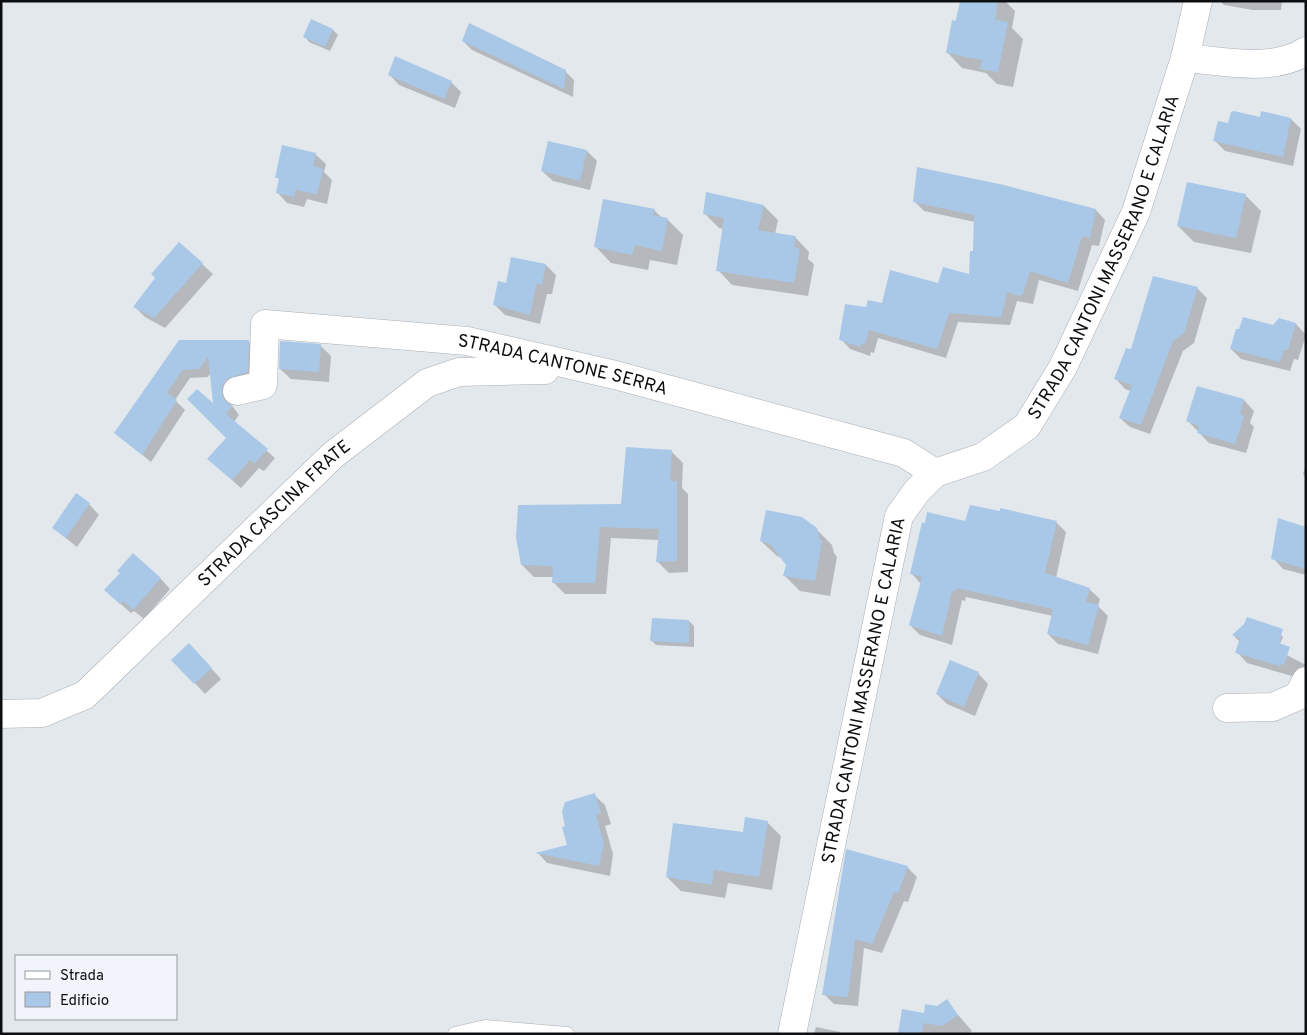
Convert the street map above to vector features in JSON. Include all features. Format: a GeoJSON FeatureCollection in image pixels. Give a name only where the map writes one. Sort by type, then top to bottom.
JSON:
{"type":"FeatureCollection","features":[{"type":"Feature","properties":{"kind":"street","name":"STRADA CANTONI MASSERANO E CALARIA"},"geometry":{"type":"LineString","coordinates":[[792,1034],[899,516],[917,490],[935,473],[983,457],[1027,426],[1063,367],[1136,212],[1185,58],[1198,1]]}},
{"type":"Feature","properties":{"kind":"street"},"geometry":{"type":"LineString","coordinates":[[1185,58],[1263,64],[1292,60],[1306,51]]}},
{"type":"Feature","properties":{"kind":"street","name":"STRADA CANTONE SERRA"},"geometry":{"type":"LineString","coordinates":[[237,391],[263,385],[265,324],[467,341],[572,364],[904,453],[935,473]]}},
{"type":"Feature","properties":{"kind":"street","name":"STRADA CASCINA FRATE"},"geometry":{"type":"LineString","coordinates":[[1,714],[42,712],[85,695],[333,455],[427,383],[459,372],[548,370],[572,364]]}},
{"type":"Feature","properties":{"kind":"street"},"geometry":{"type":"LineString","coordinates":[[1227,708],[1273,707],[1298,696],[1306,681]]}},
{"type":"Feature","properties":{"kind":"lane"},"geometry":{"type":"LineString","coordinates":[[455,1034],[485,1027],[567,1034]]}},
{"type":"Feature","properties":{"kind":"building"},"geometry":{"type":"Polygon","coordinates":[[[960,1],[998,1],[995,20],[1008,22],[998,72],[980,69],[982,60],[946,53],[952,20],[956,21],[960,1]]]}},
{"type":"Feature","properties":{"kind":"building"},"geometry":{"type":"Polygon","coordinates":[[[311,19],[333,29],[325,47],[303,37],[311,19]]]}},
{"type":"Feature","properties":{"kind":"building"},"geometry":{"type":"Polygon","coordinates":[[[469,23],[566,70],[564,89],[462,41],[469,23]]]}},
{"type":"Feature","properties":{"kind":"building"},"geometry":{"type":"Polygon","coordinates":[[[395,56],[452,81],[444,99],[388,75],[395,56]]]}},
{"type":"Feature","properties":{"kind":"building"},"geometry":{"type":"Polygon","coordinates":[[[1261,111],[1291,118],[1283,157],[1213,141],[1218,121],[1228,123],[1231,112],[1260,117],[1261,111]]]}},
{"type":"Feature","properties":{"kind":"building"},"geometry":{"type":"Polygon","coordinates":[[[548,141],[587,150],[580,181],[541,171],[548,141]]]}},
{"type":"Feature","properties":{"kind":"building"},"geometry":{"type":"Polygon","coordinates":[[[282,145],[316,153],[313,166],[323,169],[317,194],[296,190],[294,197],[276,193],[279,178],[275,178],[282,145]]]}},
{"type":"Feature","properties":{"kind":"building"},"geometry":{"type":"Polygon","coordinates":[[[917,167],[1004,185],[1096,209],[1090,238],[1082,236],[1068,283],[1030,271],[1023,294],[1020,296],[1007,292],[1001,317],[949,313],[937,349],[869,330],[865,344],[861,343],[861,347],[839,340],[845,304],[866,307],[868,300],[882,303],[890,270],[938,283],[943,267],[969,274],[970,251],[973,251],[974,215],[913,202],[917,167]]]}},
{"type":"Feature","properties":{"kind":"building"},"geometry":{"type":"Polygon","coordinates":[[[1187,182],[1246,194],[1236,238],[1177,226],[1187,182]]]}},
{"type":"Feature","properties":{"kind":"building"},"geometry":{"type":"Polygon","coordinates":[[[706,192],[764,205],[758,230],[796,236],[794,247],[800,249],[794,283],[716,271],[724,218],[703,214],[706,192]]]}},
{"type":"Feature","properties":{"kind":"building"},"geometry":{"type":"Polygon","coordinates":[[[603,199],[655,209],[653,215],[668,218],[662,251],[635,245],[632,255],[594,247],[603,199]]]}},
{"type":"Feature","properties":{"kind":"building"},"geometry":{"type":"Polygon","coordinates":[[[179,242],[203,263],[154,318],[133,307],[155,278],[151,274],[179,242]]]}},
{"type":"Feature","properties":{"kind":"building"},"geometry":{"type":"Polygon","coordinates":[[[511,257],[546,264],[542,285],[536,284],[530,315],[493,305],[498,281],[506,283],[511,257]]]}},
{"type":"Feature","properties":{"kind":"building"},"geometry":{"type":"Polygon","coordinates":[[[1153,276],[1198,287],[1184,333],[1173,341],[1141,425],[1119,418],[1132,385],[1114,379],[1126,348],[1131,349],[1153,276]]]}},
{"type":"Feature","properties":{"kind":"building"},"geometry":{"type":"Polygon","coordinates":[[[1243,317],[1273,325],[1279,318],[1296,323],[1288,350],[1284,350],[1280,362],[1230,349],[1236,329],[1239,329],[1243,317]]]}},
{"type":"Feature","properties":{"kind":"building"},"geometry":{"type":"Polygon","coordinates":[[[179,340],[249,340],[248,372],[227,379],[222,386],[222,394],[225,401],[232,406],[226,414],[268,449],[255,463],[250,460],[232,480],[207,459],[226,438],[187,399],[197,389],[213,403],[208,357],[199,369],[182,370],[167,393],[177,400],[142,455],[114,433],[179,340]]]}},
{"type":"Feature","properties":{"kind":"building"},"geometry":{"type":"Polygon","coordinates":[[[280,341],[321,344],[319,372],[279,369],[280,341]]]}},
{"type":"Feature","properties":{"kind":"building"},"geometry":{"type":"Polygon","coordinates":[[[1197,386],[1244,399],[1240,414],[1244,416],[1235,444],[1197,433],[1199,426],[1186,421],[1197,386]]]}},
{"type":"Feature","properties":{"kind":"building"},"geometry":{"type":"Polygon","coordinates":[[[626,447],[672,450],[670,481],[677,481],[677,561],[656,562],[659,529],[600,527],[595,583],[552,583],[553,566],[521,565],[516,538],[518,505],[621,504],[626,447]]]}},
{"type":"Feature","properties":{"kind":"building"},"geometry":{"type":"Polygon","coordinates":[[[76,493],[90,503],[66,538],[52,528],[76,493]]]}},
{"type":"Feature","properties":{"kind":"building"},"geometry":{"type":"Polygon","coordinates":[[[970,505],[1000,511],[1000,508],[1057,521],[1045,573],[1090,588],[1086,602],[1099,605],[1088,645],[1047,634],[1053,609],[956,588],[955,592],[952,591],[942,636],[909,625],[922,577],[910,574],[922,522],[925,523],[927,512],[965,521],[970,505]]]}},
{"type":"Feature","properties":{"kind":"building"},"geometry":{"type":"Polygon","coordinates":[[[766,510],[802,517],[817,528],[820,540],[822,540],[815,581],[783,576],[786,565],[770,544],[760,541],[766,510]]]}},
{"type":"Feature","properties":{"kind":"building"},"geometry":{"type":"Polygon","coordinates":[[[1278,518],[1306,527],[1306,569],[1271,559],[1278,518]]]}},
{"type":"Feature","properties":{"kind":"building"},"geometry":{"type":"Polygon","coordinates":[[[133,553],[161,578],[133,610],[123,601],[120,604],[104,590],[120,573],[117,571],[133,553]]]}},
{"type":"Feature","properties":{"kind":"building"},"geometry":{"type":"Polygon","coordinates":[[[1247,617],[1283,629],[1279,643],[1290,647],[1284,665],[1281,664],[1280,666],[1235,653],[1240,638],[1232,635],[1244,624],[1247,617]]]}},
{"type":"Feature","properties":{"kind":"building"},"geometry":{"type":"Polygon","coordinates":[[[652,618],[689,620],[689,643],[650,641],[652,618]]]}},
{"type":"Feature","properties":{"kind":"building"},"geometry":{"type":"Polygon","coordinates":[[[189,643],[212,668],[194,684],[171,660],[189,643]]]}},
{"type":"Feature","properties":{"kind":"building"},"geometry":{"type":"Polygon","coordinates":[[[950,660],[979,672],[964,707],[936,694],[950,660]]]}},
{"type":"Feature","properties":{"kind":"building"},"geometry":{"type":"Polygon","coordinates":[[[595,793],[601,814],[596,815],[604,843],[599,866],[535,853],[567,845],[562,827],[565,826],[562,812],[565,802],[595,793]]]}},
{"type":"Feature","properties":{"kind":"building"},"geometry":{"type":"Polygon","coordinates":[[[745,817],[768,821],[759,877],[714,870],[712,885],[666,877],[673,823],[743,832],[745,817]]]}},
{"type":"Feature","properties":{"kind":"building"},"geometry":{"type":"Polygon","coordinates":[[[846,849],[908,866],[898,893],[894,892],[872,944],[855,939],[848,997],[822,995],[846,849]]]}},
{"type":"Feature","properties":{"kind":"building"},"geometry":{"type":"Polygon","coordinates":[[[947,999],[958,1015],[942,1026],[924,1023],[922,1034],[898,1034],[902,1009],[924,1013],[925,1004],[937,1006],[947,999]]]}}]}
